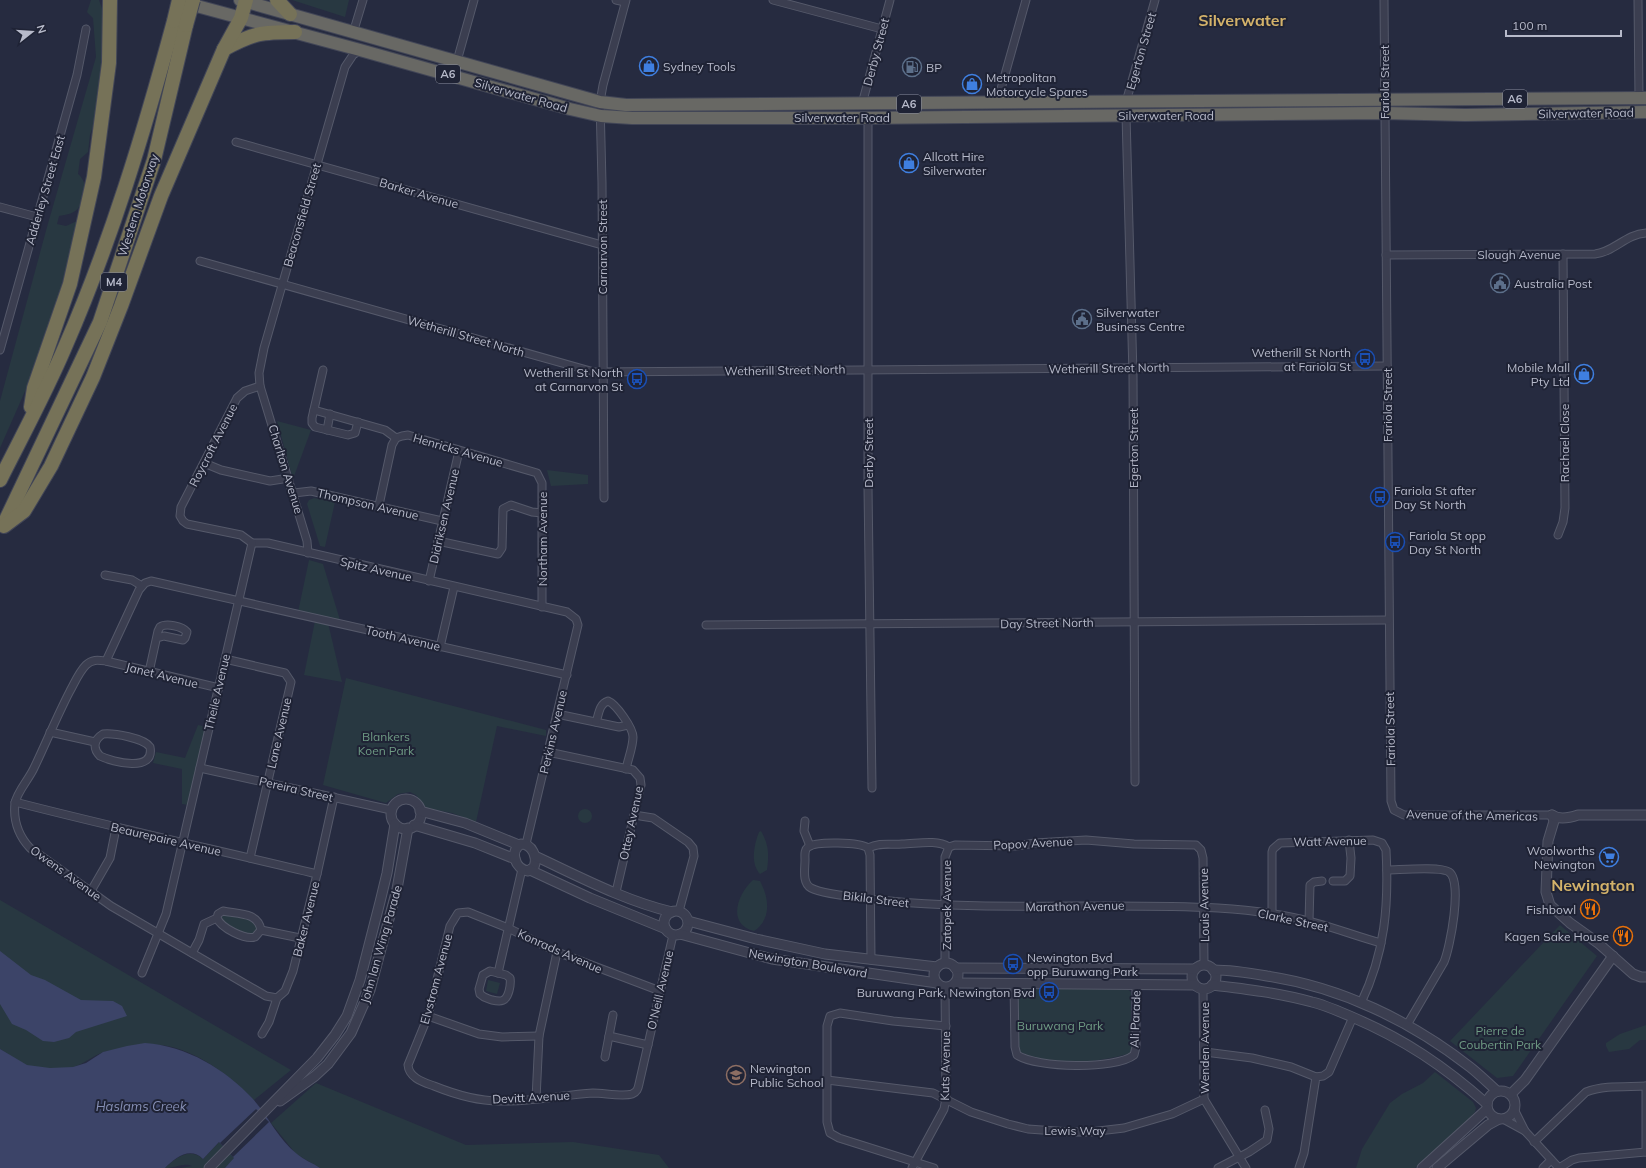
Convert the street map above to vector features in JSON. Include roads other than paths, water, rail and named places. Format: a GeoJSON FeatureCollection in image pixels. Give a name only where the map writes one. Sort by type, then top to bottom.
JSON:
{"type":"FeatureCollection","features":[{"type":"Feature","properties":{"kind":"highway"},"geometry":{"type":"LineString","coordinates":[[100,136],[105,57],[105,10],[103,0]]}},
{"type":"Feature","properties":{"kind":"highway"},"geometry":{"type":"LineString","coordinates":[[28,425],[34,388],[70,284],[94,177],[109,63],[110,0]]}},
{"type":"Feature","properties":{"kind":"highway","name":"Silverwater Road"},"geometry":{"type":"LineString","coordinates":[[174,0],[295,32],[570,109],[601,116],[632,118],[868,118],[1646,112]]}},
{"type":"Feature","properties":{"kind":"highway","name":"Western Motorway"},"geometry":{"type":"LineString","coordinates":[[2,530],[100,322],[154,160],[180,23],[179,0]]}},
{"type":"Feature","properties":{"kind":"highway","name":"Western Motorway"},"geometry":{"type":"LineString","coordinates":[[0,480],[65,348],[93,279],[136,157],[180,23],[193,0]]}},
{"type":"Feature","properties":{"kind":"highway"},"geometry":{"type":"LineString","coordinates":[[2,530],[24,511],[51,466],[93,377],[121,306],[161,196],[224,49],[241,18],[244,0]]}},
{"type":"Feature","properties":{"kind":"highway","name":"Silverwater Road"},"geometry":{"type":"LineString","coordinates":[[244,0],[353,33],[600,102],[634,105],[1643,98]]}},
{"type":"Feature","properties":{"kind":"highway"},"geometry":{"type":"LineString","coordinates":[[277,0],[290,14]]}},
{"type":"Feature","properties":{"kind":"highway"},"geometry":{"type":"LineString","coordinates":[[224,49],[250,36],[260,33],[295,32]]}},
{"type":"Feature","properties":{"kind":"street"},"geometry":{"type":"LineString","coordinates":[[353,33],[362,0]]}},
{"type":"Feature","properties":{"kind":"street"},"geometry":{"type":"LineString","coordinates":[[457,61],[474,0]]}},
{"type":"Feature","properties":{"kind":"street"},"geometry":{"type":"LineString","coordinates":[[616,0],[626,1]]}},
{"type":"Feature","properties":{"kind":"street"},"geometry":{"type":"LineString","coordinates":[[772,0],[882,30]]}},
{"type":"Feature","properties":{"kind":"street","name":"Derby Street"},"geometry":{"type":"LineString","coordinates":[[862,104],[890,0]]}},
{"type":"Feature","properties":{"kind":"street"},"geometry":{"type":"LineString","coordinates":[[997,103],[1026,0]]}},
{"type":"Feature","properties":{"kind":"street","name":"Egerton Street"},"geometry":{"type":"LineString","coordinates":[[1126,102],[1155,0]]}},
{"type":"Feature","properties":{"kind":"street","name":"Fariola Street"},"geometry":{"type":"LineString","coordinates":[[1384,0],[1390,795],[1394,810]]}},
{"type":"Feature","properties":{"kind":"street"},"geometry":{"type":"LineString","coordinates":[[1638,0],[1643,98]]}},
{"type":"Feature","properties":{"kind":"street","name":"Carnarvon Street"},"geometry":{"type":"LineString","coordinates":[[604,498],[600,102],[603,85],[626,1]]}},
{"type":"Feature","properties":{"kind":"street","name":"Adderley Street East"},"geometry":{"type":"LineString","coordinates":[[0,350],[2,333],[77,75],[86,29]]}},
{"type":"Feature","properties":{"kind":"street","name":"Beaconsfield Street"},"geometry":{"type":"LineString","coordinates":[[260,386],[260,365],[345,67],[353,55],[360,50]]}},
{"type":"Feature","properties":{"kind":"street","name":"Egerton Street"},"geometry":{"type":"LineString","coordinates":[[1126,115],[1132,368],[1135,782]]}},
{"type":"Feature","properties":{"kind":"street","name":"Derby Street"},"geometry":{"type":"LineString","coordinates":[[868,118],[868,370],[872,788]]}},
{"type":"Feature","properties":{"kind":"street","name":"Barker Avenue"},"geometry":{"type":"LineString","coordinates":[[236,142],[602,245]]}},
{"type":"Feature","properties":{"kind":"street"},"geometry":{"type":"LineString","coordinates":[[0,207],[37,216]]}},
{"type":"Feature","properties":{"kind":"street","name":"Slough Avenue"},"geometry":{"type":"LineString","coordinates":[[1386,254],[1600,253],[1632,236],[1646,234]]}},
{"type":"Feature","properties":{"kind":"street","name":"Rachael Close"},"geometry":{"type":"LineString","coordinates":[[1558,535],[1563,522],[1565,508],[1564,254]]}},
{"type":"Feature","properties":{"kind":"street","name":"Wetherill Street North"},"geometry":{"type":"LineString","coordinates":[[200,261],[590,371],[1387,366]]}},
{"type":"Feature","properties":{"kind":"street"},"geometry":{"type":"LineString","coordinates":[[323,370],[312,423],[316,427],[348,435],[352,434],[357,429],[358,422]]}},
{"type":"Feature","properties":{"kind":"street","name":"Roycroft Avenue"},"geometry":{"type":"LineString","coordinates":[[180,516],[181,508],[237,398],[245,391],[260,386]]}},
{"type":"Feature","properties":{"kind":"street","name":"Charlton Avenue"},"geometry":{"type":"LineString","coordinates":[[260,386],[308,541],[308,553]]}},
{"type":"Feature","properties":{"kind":"street","name":"Henricks Avenue"},"geometry":{"type":"LineString","coordinates":[[314,410],[385,430],[396,438],[408,435],[537,473]]}},
{"type":"Feature","properties":{"kind":"street"},"geometry":{"type":"LineString","coordinates":[[327,430],[330,414]]}},
{"type":"Feature","properties":{"kind":"street"},"geometry":{"type":"LineString","coordinates":[[379,505],[392,445],[396,438]]}},
{"type":"Feature","properties":{"kind":"street","name":"Didriksen Avenue"},"geometry":{"type":"LineString","coordinates":[[429,581],[459,451]]}},
{"type":"Feature","properties":{"kind":"street"},"geometry":{"type":"LineString","coordinates":[[204,463],[221,470],[270,481],[289,478]]}},
{"type":"Feature","properties":{"kind":"street","name":"Northam Avenue"},"geometry":{"type":"LineString","coordinates":[[537,473],[542,483],[542,607]]}},
{"type":"Feature","properties":{"kind":"street","name":"Thompson Avenue"},"geometry":{"type":"LineString","coordinates":[[294,493],[306,490],[379,505],[442,521]]}},
{"type":"Feature","properties":{"kind":"street"},"geometry":{"type":"LineString","coordinates":[[438,541],[498,554],[502,548],[503,509],[514,505],[532,512],[542,512]]}},
{"type":"Feature","properties":{"kind":"street","name":"Spitz Avenue"},"geometry":{"type":"LineString","coordinates":[[180,516],[187,524],[241,535],[252,543],[268,543],[571,614],[576,618]]}},
{"type":"Feature","properties":{"kind":"street","name":"Theile Avenue"},"geometry":{"type":"LineString","coordinates":[[142,973],[166,914],[180,852],[184,842],[252,543]]}},
{"type":"Feature","properties":{"kind":"street"},"geometry":{"type":"LineString","coordinates":[[105,575],[132,580],[142,586],[126,616],[106,661]]}},
{"type":"Feature","properties":{"kind":"street","name":"Tooth Avenue"},"geometry":{"type":"LineString","coordinates":[[142,586],[151,581],[567,675]]}},
{"type":"Feature","properties":{"kind":"street"},"geometry":{"type":"LineString","coordinates":[[440,647],[454,587]]}},
{"type":"Feature","properties":{"kind":"street","name":"Perkins Avenue"},"geometry":{"type":"LineString","coordinates":[[523,845],[567,675],[578,625],[576,618]]}},
{"type":"Feature","properties":{"kind":"street","name":"Day Street North"},"geometry":{"type":"LineString","coordinates":[[706,625],[1388,620]]}},
{"type":"Feature","properties":{"kind":"street"},"geometry":{"type":"LineString","coordinates":[[149,672],[157,638]]}},
{"type":"Feature","properties":{"kind":"street","name":"Lane Avenue"},"geometry":{"type":"LineString","coordinates":[[225,659],[285,673],[289,678],[290,686],[250,858]]}},
{"type":"Feature","properties":{"kind":"street","name":"Owens Avenue"},"geometry":{"type":"LineString","coordinates":[[106,661],[95,660],[90,662],[82,669],[50,732],[33,770],[18,795],[15,820],[19,832],[25,843],[30,848],[90,891],[158,934],[266,996],[277,998]]}},
{"type":"Feature","properties":{"kind":"street","name":"Janet Avenue"},"geometry":{"type":"LineString","coordinates":[[106,661],[219,688]]}},
{"type":"Feature","properties":{"kind":"street"},"geometry":{"type":"LineString","coordinates":[[596,722],[601,706],[603,703],[608,702],[613,704],[628,725],[633,738],[626,769]]}},
{"type":"Feature","properties":{"kind":"street"},"geometry":{"type":"LineString","coordinates":[[557,714],[619,727],[628,725]]}},
{"type":"Feature","properties":{"kind":"street"},"geometry":{"type":"LineString","coordinates":[[50,732],[96,742]]}},
{"type":"Feature","properties":{"kind":"street"},"geometry":{"type":"LineString","coordinates":[[106,734],[143,740],[150,747],[150,757],[139,764],[104,758],[97,753],[95,749],[96,742],[100,736],[106,734]]}},
{"type":"Feature","properties":{"kind":"street","name":"Ottey Avenue"},"geometry":{"type":"LineString","coordinates":[[548,752],[626,769],[635,772],[640,778],[641,785],[616,892]]}},
{"type":"Feature","properties":{"kind":"street","name":"Pereira Street"},"geometry":{"type":"LineString","coordinates":[[200,768],[391,810]]}},
{"type":"Feature","properties":{"kind":"street","name":"Baker Avenue"},"geometry":{"type":"LineString","coordinates":[[262,1034],[270,1022],[277,998],[285,991],[289,983],[317,874],[334,797]]}},
{"type":"Feature","properties":{"kind":"street"},"geometry":{"type":"LineString","coordinates":[[411,827],[419,819],[420,811],[416,803],[408,799],[404,799],[396,803],[391,810],[392,820],[395,824],[403,828],[411,827],[475,843],[515,860],[526,870]]}},
{"type":"Feature","properties":{"kind":"street","name":"Beaurepaire Avenue"},"geometry":{"type":"LineString","coordinates":[[16,802],[116,828],[184,842],[317,874]]}},
{"type":"Feature","properties":{"kind":"street","name":"Avenue of the Americas"},"geometry":{"type":"LineString","coordinates":[[1394,810],[1404,815],[1423,816],[1552,815],[1566,813],[1578,815],[1646,814]]}},
{"type":"Feature","properties":{"kind":"street"},"geometry":{"type":"LineString","coordinates":[[420,811],[469,824],[531,848],[535,856],[536,864],[526,870],[508,928],[498,973]]}},
{"type":"Feature","properties":{"kind":"street"},"geometry":{"type":"LineString","coordinates":[[634,815],[649,817],[656,820],[688,842],[693,848],[694,856],[676,912]]}},
{"type":"Feature","properties":{"kind":"street"},"geometry":{"type":"LineString","coordinates":[[1552,815],[1554,821],[1548,841],[1546,892],[1550,905],[1570,923],[1598,943],[1634,974],[1641,977],[1646,977]]}},
{"type":"Feature","properties":{"kind":"street","name":"Avenue of the Americas"},"geometry":{"type":"LineString","coordinates":[[1552,815],[1556,818],[1578,815]]}},
{"type":"Feature","properties":{"kind":"street"},"geometry":{"type":"LineString","coordinates":[[1553,825],[1563,818]]}},
{"type":"Feature","properties":{"kind":"street"},"geometry":{"type":"LineString","coordinates":[[806,821],[804,831],[810,846],[817,844],[844,844],[868,847],[870,855],[871,960]]}},
{"type":"Feature","properties":{"kind":"street","name":"John Ian Wing Parade"},"geometry":{"type":"LineString","coordinates":[[209,1168],[328,1046],[347,1016],[360,980],[384,886],[395,824]]}},
{"type":"Feature","properties":{"kind":"street","name":"John Ian Wing Parade"},"geometry":{"type":"LineString","coordinates":[[262,1114],[315,1076],[328,1064],[351,1033],[370,990],[397,889],[411,827]]}},
{"type":"Feature","properties":{"kind":"street"},"geometry":{"type":"LineString","coordinates":[[90,891],[110,858],[116,828]]}},
{"type":"Feature","properties":{"kind":"street","name":"Popov Avenue"},"geometry":{"type":"LineString","coordinates":[[868,847],[882,843],[938,843],[949,847],[954,845],[1017,846],[1035,843],[1086,840],[1134,844],[1191,844],[1199,847]]}},
{"type":"Feature","properties":{"kind":"street"},"geometry":{"type":"LineString","coordinates":[[1333,881],[1345,881],[1350,876],[1351,858],[1349,840]]}},
{"type":"Feature","properties":{"kind":"street","name":"Watt Avenue"},"geometry":{"type":"LineString","coordinates":[[1272,914],[1273,849],[1280,843],[1373,840],[1382,843],[1386,850],[1387,870]]}},
{"type":"Feature","properties":{"kind":"street"},"geometry":{"type":"LineString","coordinates":[[515,860],[514,852],[523,845]]}},
{"type":"Feature","properties":{"kind":"street","name":"Bikila Street"},"geometry":{"type":"LineString","coordinates":[[810,846],[806,849],[805,854],[805,880],[808,886],[819,891],[870,899],[946,906]]}},
{"type":"Feature","properties":{"kind":"street","name":"Zatopek Avenue"},"geometry":{"type":"LineString","coordinates":[[941,965],[946,906],[945,857],[949,847]]}},
{"type":"Feature","properties":{"kind":"street","name":"Louis Avenue"},"geometry":{"type":"LineString","coordinates":[[1199,847],[1203,858],[1204,964]]}},
{"type":"Feature","properties":{"kind":"street"},"geometry":{"type":"LineString","coordinates":[[535,856],[660,910],[676,912],[685,914],[688,921],[686,928],[673,933],[666,922],[669,914],[676,912]]}},
{"type":"Feature","properties":{"kind":"street"},"geometry":{"type":"LineString","coordinates":[[1361,1003],[1381,944],[1386,920],[1387,870],[1440,869],[1449,872],[1455,885],[1452,930],[1448,953],[1407,1025]]}},
{"type":"Feature","properties":{"kind":"street","name":"Newington Boulevard"},"geometry":{"type":"LineString","coordinates":[[526,870],[673,933],[772,959],[941,985]]}},
{"type":"Feature","properties":{"kind":"street"},"geometry":{"type":"LineString","coordinates":[[1309,921],[1310,885],[1314,882],[1322,881]]}},
{"type":"Feature","properties":{"kind":"street","name":"Marathon Avenue"},"geometry":{"type":"LineString","coordinates":[[946,906],[1204,908]]}},
{"type":"Feature","properties":{"kind":"street","name":"Clarke Street"},"geometry":{"type":"LineString","coordinates":[[1204,908],[1272,914],[1309,921],[1381,944]]}},
{"type":"Feature","properties":{"kind":"street"},"geometry":{"type":"LineString","coordinates":[[192,953],[199,940],[204,924],[217,918],[218,914],[223,911],[253,917],[259,921],[261,930]]}},
{"type":"Feature","properties":{"kind":"street","name":"Konrads Avenue"},"geometry":{"type":"LineString","coordinates":[[461,912],[468,912],[508,928],[557,952],[660,991]]}},
{"type":"Feature","properties":{"kind":"street","name":"Elvstrom Avenue"},"geometry":{"type":"LineString","coordinates":[[409,1072],[408,1065],[428,1016],[450,926],[455,916],[461,912]]}},
{"type":"Feature","properties":{"kind":"street"},"geometry":{"type":"LineString","coordinates":[[217,918],[222,925],[247,938],[255,937],[261,930]]}},
{"type":"Feature","properties":{"kind":"street","name":"Newington Boulevard"},"geometry":{"type":"LineString","coordinates":[[688,921],[756,939],[825,954],[871,960],[941,965]]}},
{"type":"Feature","properties":{"kind":"street"},"geometry":{"type":"LineString","coordinates":[[261,930],[300,938]]}},
{"type":"Feature","properties":{"kind":"street","name":"O'Neill Avenue"},"geometry":{"type":"LineString","coordinates":[[634,1092],[639,1084],[673,933]]}},
{"type":"Feature","properties":{"kind":"street"},"geometry":{"type":"LineString","coordinates":[[536,1100],[538,1036],[557,952]]}},
{"type":"Feature","properties":{"kind":"street"},"geometry":{"type":"LineString","coordinates":[[1510,1094],[1525,1080],[1613,956]]}},
{"type":"Feature","properties":{"kind":"street"},"geometry":{"type":"LineString","coordinates":[[951,964],[955,968],[957,975],[955,982],[949,987],[941,985],[935,978],[941,965],[951,964]]}},
{"type":"Feature","properties":{"kind":"street"},"geometry":{"type":"LineString","coordinates":[[955,968],[1195,969],[1204,964],[1210,966],[1213,970],[1215,978],[1212,985]]}},
{"type":"Feature","properties":{"kind":"street"},"geometry":{"type":"LineString","coordinates":[[1194,985],[1192,977],[1195,969]]}},
{"type":"Feature","properties":{"kind":"street"},"geometry":{"type":"LineString","coordinates":[[1213,970],[1252,973],[1286,979],[1320,988],[1361,1003],[1407,1025],[1470,1067],[1497,1091]]}},
{"type":"Feature","properties":{"kind":"street"},"geometry":{"type":"LineString","coordinates":[[490,971],[498,973],[509,976],[511,980],[508,996],[506,999],[501,1001],[485,998],[480,992],[485,974],[490,971]]}},
{"type":"Feature","properties":{"kind":"street"},"geometry":{"type":"LineString","coordinates":[[955,982],[1194,985],[1203,989],[1212,985],[1244,988],[1312,1002],[1354,1017],[1378,1028],[1424,1054],[1462,1082],[1487,1106],[1492,1116],[1525,1131]]}},
{"type":"Feature","properties":{"kind":"street","name":"Ali Parade"},"geometry":{"type":"LineString","coordinates":[[1014,983],[1015,1047],[1017,1055],[1031,1060],[1067,1066],[1092,1065],[1134,1055],[1136,1047],[1136,984]]}},
{"type":"Feature","properties":{"kind":"street","name":"Kuts Avenue"},"geometry":{"type":"LineString","coordinates":[[914,1165],[944,1109],[946,1098],[946,1026],[941,985]]}},
{"type":"Feature","properties":{"kind":"street","name":"Wenden Avenue"},"geometry":{"type":"LineString","coordinates":[[1203,989],[1204,1099],[1246,1168]]}},
{"type":"Feature","properties":{"kind":"street"},"geometry":{"type":"LineString","coordinates":[[934,1168],[914,1165],[839,1138],[830,1133],[827,1122],[827,1026],[830,1016],[840,1013],[893,1021],[946,1026]]}},
{"type":"Feature","properties":{"kind":"street"},"geometry":{"type":"LineString","coordinates":[[605,1057],[613,1015]]}},
{"type":"Feature","properties":{"kind":"street"},"geometry":{"type":"LineString","coordinates":[[428,1016],[479,1034],[502,1036],[538,1036]]}},
{"type":"Feature","properties":{"kind":"street"},"geometry":{"type":"LineString","coordinates":[[1204,1052],[1252,1058],[1290,1067],[1316,1077],[1323,1076],[1329,1072],[1354,1017]]}},
{"type":"Feature","properties":{"kind":"street","name":"O'Neill Avenue"},"geometry":{"type":"LineString","coordinates":[[609,1036],[648,1045]]}},
{"type":"Feature","properties":{"kind":"street","name":"Devitt Avenue"},"geometry":{"type":"LineString","coordinates":[[409,1072],[421,1081],[467,1096],[499,1101],[536,1100],[586,1094],[628,1095],[634,1092]]}},
{"type":"Feature","properties":{"kind":"street"},"geometry":{"type":"LineString","coordinates":[[1299,1168],[1304,1153],[1316,1077]]}},
{"type":"Feature","properties":{"kind":"street","name":"Lewis Way"},"geometry":{"type":"LineString","coordinates":[[827,1080],[933,1092],[971,1112],[1008,1124],[1028,1128],[1070,1132],[1090,1132],[1124,1128],[1161,1118],[1204,1099]]}},
{"type":"Feature","properties":{"kind":"street"},"geometry":{"type":"LineString","coordinates":[[1514,1109],[1525,1131],[1534,1142],[1559,1168],[1572,1160],[1579,1158],[1646,1152],[1646,1086],[1609,1088],[1586,1092],[1534,1142]]}},
{"type":"Feature","properties":{"kind":"street"},"geometry":{"type":"LineString","coordinates":[[1422,1168],[1487,1106],[1490,1096],[1497,1091],[1504,1091],[1510,1094],[1515,1103],[1514,1109],[1510,1116],[1488,1125],[1437,1168]]}},
{"type":"Feature","properties":{"kind":"street"},"geometry":{"type":"LineString","coordinates":[[1218,1168],[1267,1140],[1269,1129],[1265,1110]]}},
{"type":"Feature","properties":{"kind":"street"},"geometry":{"type":"LineString","coordinates":[[1543,1168],[1551,1160]]}},
{"type":"Feature","properties":{"kind":"water"},"geometry":{"type":"Polygon","coordinates":[[[0,951],[31,975],[45,980],[81,1000],[113,1001],[122,1006],[127,1016],[76,1032],[69,1038],[54,1042],[43,1041],[26,1030],[12,1024],[0,1004],[0,951]]]}},
{"type":"Feature","properties":{"kind":"water","name":"Haslams Creek"},"geometry":{"type":"Polygon","coordinates":[[[145,1043],[176,1049],[190,1054],[218,1069],[253,1099],[279,1135],[291,1148],[300,1156],[320,1168],[225,1168],[234,1158],[219,1142],[203,1159],[198,1155],[188,1153],[178,1157],[165,1168],[0,1168],[0,1049],[27,1065],[50,1068],[73,1067],[86,1063],[103,1052],[145,1043]]]}},
{"type":"Feature","properties":{"kind":"place","name":"Sydney Tools"},"geometry":{"type":"Point","coordinates":[649,66]}},
{"type":"Feature","properties":{"kind":"place","name":"BP"},"geometry":{"type":"Point","coordinates":[912,67]}},
{"type":"Feature","properties":{"kind":"place","name":"Metropolitan Motorcycle Spares"},"geometry":{"type":"Point","coordinates":[972,84]}},
{"type":"Feature","properties":{"kind":"place","name":"Allcott Hire Silverwater"},"geometry":{"type":"Point","coordinates":[909,163]}},
{"type":"Feature","properties":{"kind":"place","name":"Australia Post"},"geometry":{"type":"Point","coordinates":[1500,283]}},
{"type":"Feature","properties":{"kind":"place","name":"Silverwater Business Centre"},"geometry":{"type":"Point","coordinates":[1082,319]}},
{"type":"Feature","properties":{"kind":"place","name":"Wetherill St North at Fariola St"},"geometry":{"type":"Point","coordinates":[1365,359]}},
{"type":"Feature","properties":{"kind":"place","name":"Mobile Mall Pty Ltd"},"geometry":{"type":"Point","coordinates":[1584,374]}},
{"type":"Feature","properties":{"kind":"place","name":"Wetherill St North at Carnarvon St"},"geometry":{"type":"Point","coordinates":[637,379]}},
{"type":"Feature","properties":{"kind":"place","name":"Fariola St after Day St North"},"geometry":{"type":"Point","coordinates":[1380,497]}},
{"type":"Feature","properties":{"kind":"place","name":"Fariola St opp Day St North"},"geometry":{"type":"Point","coordinates":[1395,542]}},
{"type":"Feature","properties":{"kind":"place","name":"Woolworths Newington"},"geometry":{"type":"Point","coordinates":[1609,857]}},
{"type":"Feature","properties":{"kind":"place","name":"Fishbowl"},"geometry":{"type":"Point","coordinates":[1590,909]}},
{"type":"Feature","properties":{"kind":"place","name":"Kagen Sake House"},"geometry":{"type":"Point","coordinates":[1623,936]}},
{"type":"Feature","properties":{"kind":"place","name":"Newington Bvd opp Buruwang Park"},"geometry":{"type":"Point","coordinates":[1013,964]}},
{"type":"Feature","properties":{"kind":"place","name":"Buruwang Park, Newington Bvd"},"geometry":{"type":"Point","coordinates":[1049,992]}},
{"type":"Feature","properties":{"kind":"place","name":"Newington Public School"},"geometry":{"type":"Point","coordinates":[736,1075]}},
{"type":"Feature","properties":{"kind":"district","name":"Silverwater"},"geometry":{"type":"Point","coordinates":[1242,20]}},
{"type":"Feature","properties":{"kind":"district","name":"Newington"},"geometry":{"type":"Point","coordinates":[1593,885]}},
{"type":"Feature","properties":{"kind":"park label","name":"Blankers Koen Park"},"geometry":{"type":"Point","coordinates":[386,743]}},
{"type":"Feature","properties":{"kind":"park label","name":"Buruwang Park"},"geometry":{"type":"Point","coordinates":[1060,1025]}},
{"type":"Feature","properties":{"kind":"park label","name":"Pierre de Coubertin Park"},"geometry":{"type":"Point","coordinates":[1500,1037]}}]}
